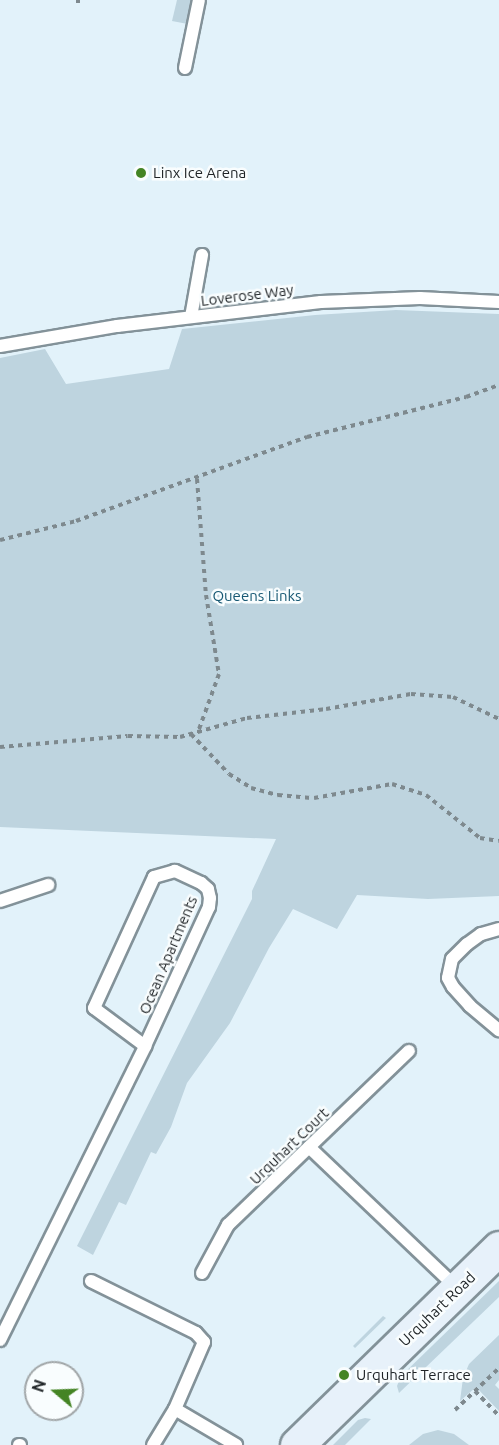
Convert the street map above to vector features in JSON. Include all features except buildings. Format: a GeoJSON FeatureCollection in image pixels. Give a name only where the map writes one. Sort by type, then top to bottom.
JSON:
{"type":"FeatureCollection","features":[{"type":"Feature","properties":{"kind":"street","name":"Urquhart Road"},"geometry":{"type":"LineString","coordinates":[[297,1445],[499,1248]]}},
{"type":"Feature","properties":{"kind":"lane"},"geometry":{"type":"LineString","coordinates":[[185,69],[199,0]]}},
{"type":"Feature","properties":{"kind":"lane"},"geometry":{"type":"LineString","coordinates":[[190,317],[202,255]]}},
{"type":"Feature","properties":{"kind":"lane","name":"Loverose Way"},"geometry":{"type":"LineString","coordinates":[[0,346],[117,326],[321,302],[420,298],[499,302]]}},
{"type":"Feature","properties":{"kind":"lane","name":"Ocean Apartments"},"geometry":{"type":"LineString","coordinates":[[0,1340],[144,1046],[210,898],[208,889],[201,883],[175,871],[153,877],[94,1008],[144,1046]]}},
{"type":"Feature","properties":{"kind":"lane"},"geometry":{"type":"LineString","coordinates":[[0,901],[48,885]]}},
{"type":"Feature","properties":{"kind":"lane"},"geometry":{"type":"LineString","coordinates":[[499,930],[481,934],[467,944],[452,959],[448,978],[470,1006],[499,1030]]}},
{"type":"Feature","properties":{"kind":"lane","name":"Urquhart Court"},"geometry":{"type":"LineString","coordinates":[[202,1273],[228,1225],[410,1051]]}},
{"type":"Feature","properties":{"kind":"lane"},"geometry":{"type":"LineString","coordinates":[[309,1147],[458,1289]]}},
{"type":"Feature","properties":{"kind":"lane"},"geometry":{"type":"LineString","coordinates":[[92,1281],[201,1337],[202,1347],[175,1409],[153,1445]]}},
{"type":"Feature","properties":{"kind":"lane"},"geometry":{"type":"LineString","coordinates":[[175,1409],[236,1445]]}},
{"type":"Feature","properties":{"kind":"path"},"geometry":{"type":"LineString","coordinates":[[0,540],[76,521],[126,501],[197,479],[307,437],[466,397],[499,385]]}},
{"type":"Feature","properties":{"kind":"path"},"geometry":{"type":"LineString","coordinates":[[197,479],[206,595],[219,674],[198,732]]}},
{"type":"Feature","properties":{"kind":"path"},"geometry":{"type":"LineString","coordinates":[[0,747],[128,736],[166,738],[191,734],[247,718],[326,709],[411,694],[453,697],[499,719]]}},
{"type":"Feature","properties":{"kind":"path"},"geometry":{"type":"LineString","coordinates":[[191,734],[229,774],[251,788],[278,795],[314,798],[392,784],[426,795],[480,838],[499,841]]}},
{"type":"Feature","properties":{"kind":"path"},"geometry":{"type":"LineString","coordinates":[[454,1410],[499,1368]]}},
{"type":"Feature","properties":{"kind":"path"},"geometry":{"type":"LineString","coordinates":[[475,1391],[499,1416]]}},
{"type":"Feature","properties":{"kind":"green space"},"geometry":{"type":"Polygon","coordinates":[[[177,0],[199,0],[193,25],[172,21],[177,0]]]}},
{"type":"Feature","properties":{"kind":"green space","name":"Queens Links"},"geometry":{"type":"Polygon","coordinates":[[[396,310],[499,314],[499,896],[428,899],[357,895],[337,929],[293,909],[269,948],[230,1023],[187,1083],[171,1127],[156,1154],[151,1152],[126,1205],[119,1202],[93,1255],[77,1246],[252,899],[252,891],[276,839],[0,827],[0,358],[45,349],[66,384],[169,369],[182,329],[315,315],[396,310]]]}},
{"type":"Feature","properties":{"kind":"green space"},"geometry":{"type":"Polygon","coordinates":[[[499,1281],[499,1297],[399,1393],[397,1386],[401,1376],[499,1281]]]}},
{"type":"Feature","properties":{"kind":"green space"},"geometry":{"type":"Polygon","coordinates":[[[383,1316],[386,1318],[355,1348],[353,1346],[383,1316]]]}},
{"type":"Feature","properties":{"kind":"green space"},"geometry":{"type":"Polygon","coordinates":[[[499,1335],[499,1380],[495,1385],[499,1389],[499,1411],[476,1387],[460,1401],[463,1378],[469,1364],[499,1335]]]}},
{"type":"Feature","properties":{"kind":"green space"},"geometry":{"type":"Polygon","coordinates":[[[371,1419],[345,1445],[333,1445],[358,1420],[371,1419]]]}},
{"type":"Feature","properties":{"kind":"green space"},"geometry":{"type":"Polygon","coordinates":[[[438,1430],[454,1434],[469,1445],[409,1445],[423,1434],[438,1430]]]}},
{"type":"Feature","properties":{"kind":"place","name":"Linx Ice Arena"},"geometry":{"type":"Point","coordinates":[141,173]}},
{"type":"Feature","properties":{"kind":"place","name":"Urquhart Terrace"},"geometry":{"type":"Point","coordinates":[344,1375]}}]}
